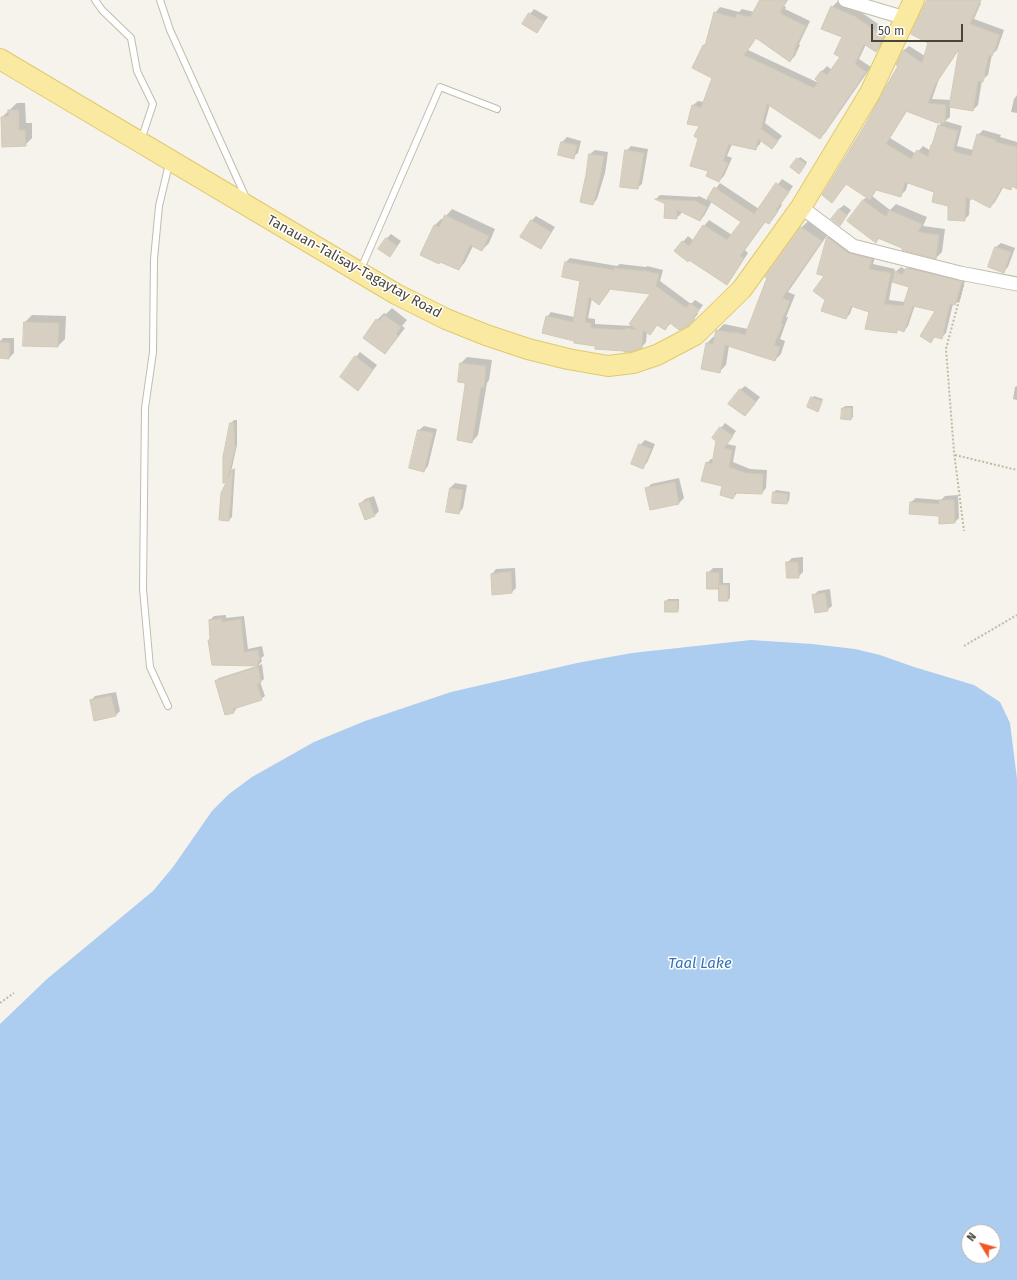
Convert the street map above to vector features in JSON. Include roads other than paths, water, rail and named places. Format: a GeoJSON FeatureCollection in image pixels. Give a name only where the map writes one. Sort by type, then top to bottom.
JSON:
{"type":"FeatureCollection","features":[{"type":"Feature","properties":{"kind":"main road","name":"Tanauan-Talisay-Tagaytay Road"},"geometry":{"type":"LineString","coordinates":[[0,59],[396,294],[446,319],[486,335],[528,349],[568,359],[608,366],[632,363],[657,355],[695,335],[742,289],[801,207],[870,93],[914,0]]}},
{"type":"Feature","properties":{"kind":"street"},"geometry":{"type":"LineString","coordinates":[[845,0],[905,18]]}},
{"type":"Feature","properties":{"kind":"street"},"geometry":{"type":"LineString","coordinates":[[801,207],[853,246],[966,274],[1017,284]]}},
{"type":"Feature","properties":{"kind":"lane"},"geometry":{"type":"LineString","coordinates":[[95,0],[102,10],[131,38],[137,72],[153,104],[140,143]]}},
{"type":"Feature","properties":{"kind":"lane"},"geometry":{"type":"LineString","coordinates":[[160,0],[170,30],[250,207]]}},
{"type":"Feature","properties":{"kind":"lane"},"geometry":{"type":"LineString","coordinates":[[359,272],[440,87],[497,109]]}},
{"type":"Feature","properties":{"kind":"lane"},"geometry":{"type":"LineString","coordinates":[[168,706],[150,667],[143,581],[145,408],[153,352],[154,259],[159,206],[170,160]]}},
{"type":"Feature","properties":{"kind":"water","name":"Taal Lake"},"geometry":{"type":"Polygon","coordinates":[[[751,640],[812,644],[855,649],[880,655],[974,685],[1000,702],[1010,723],[1017,779],[1017,1280],[0,1280],[0,1024],[47,979],[153,891],[173,867],[212,811],[229,794],[252,777],[314,742],[365,721],[451,692],[577,663],[632,653],[751,640]]]}}]}
